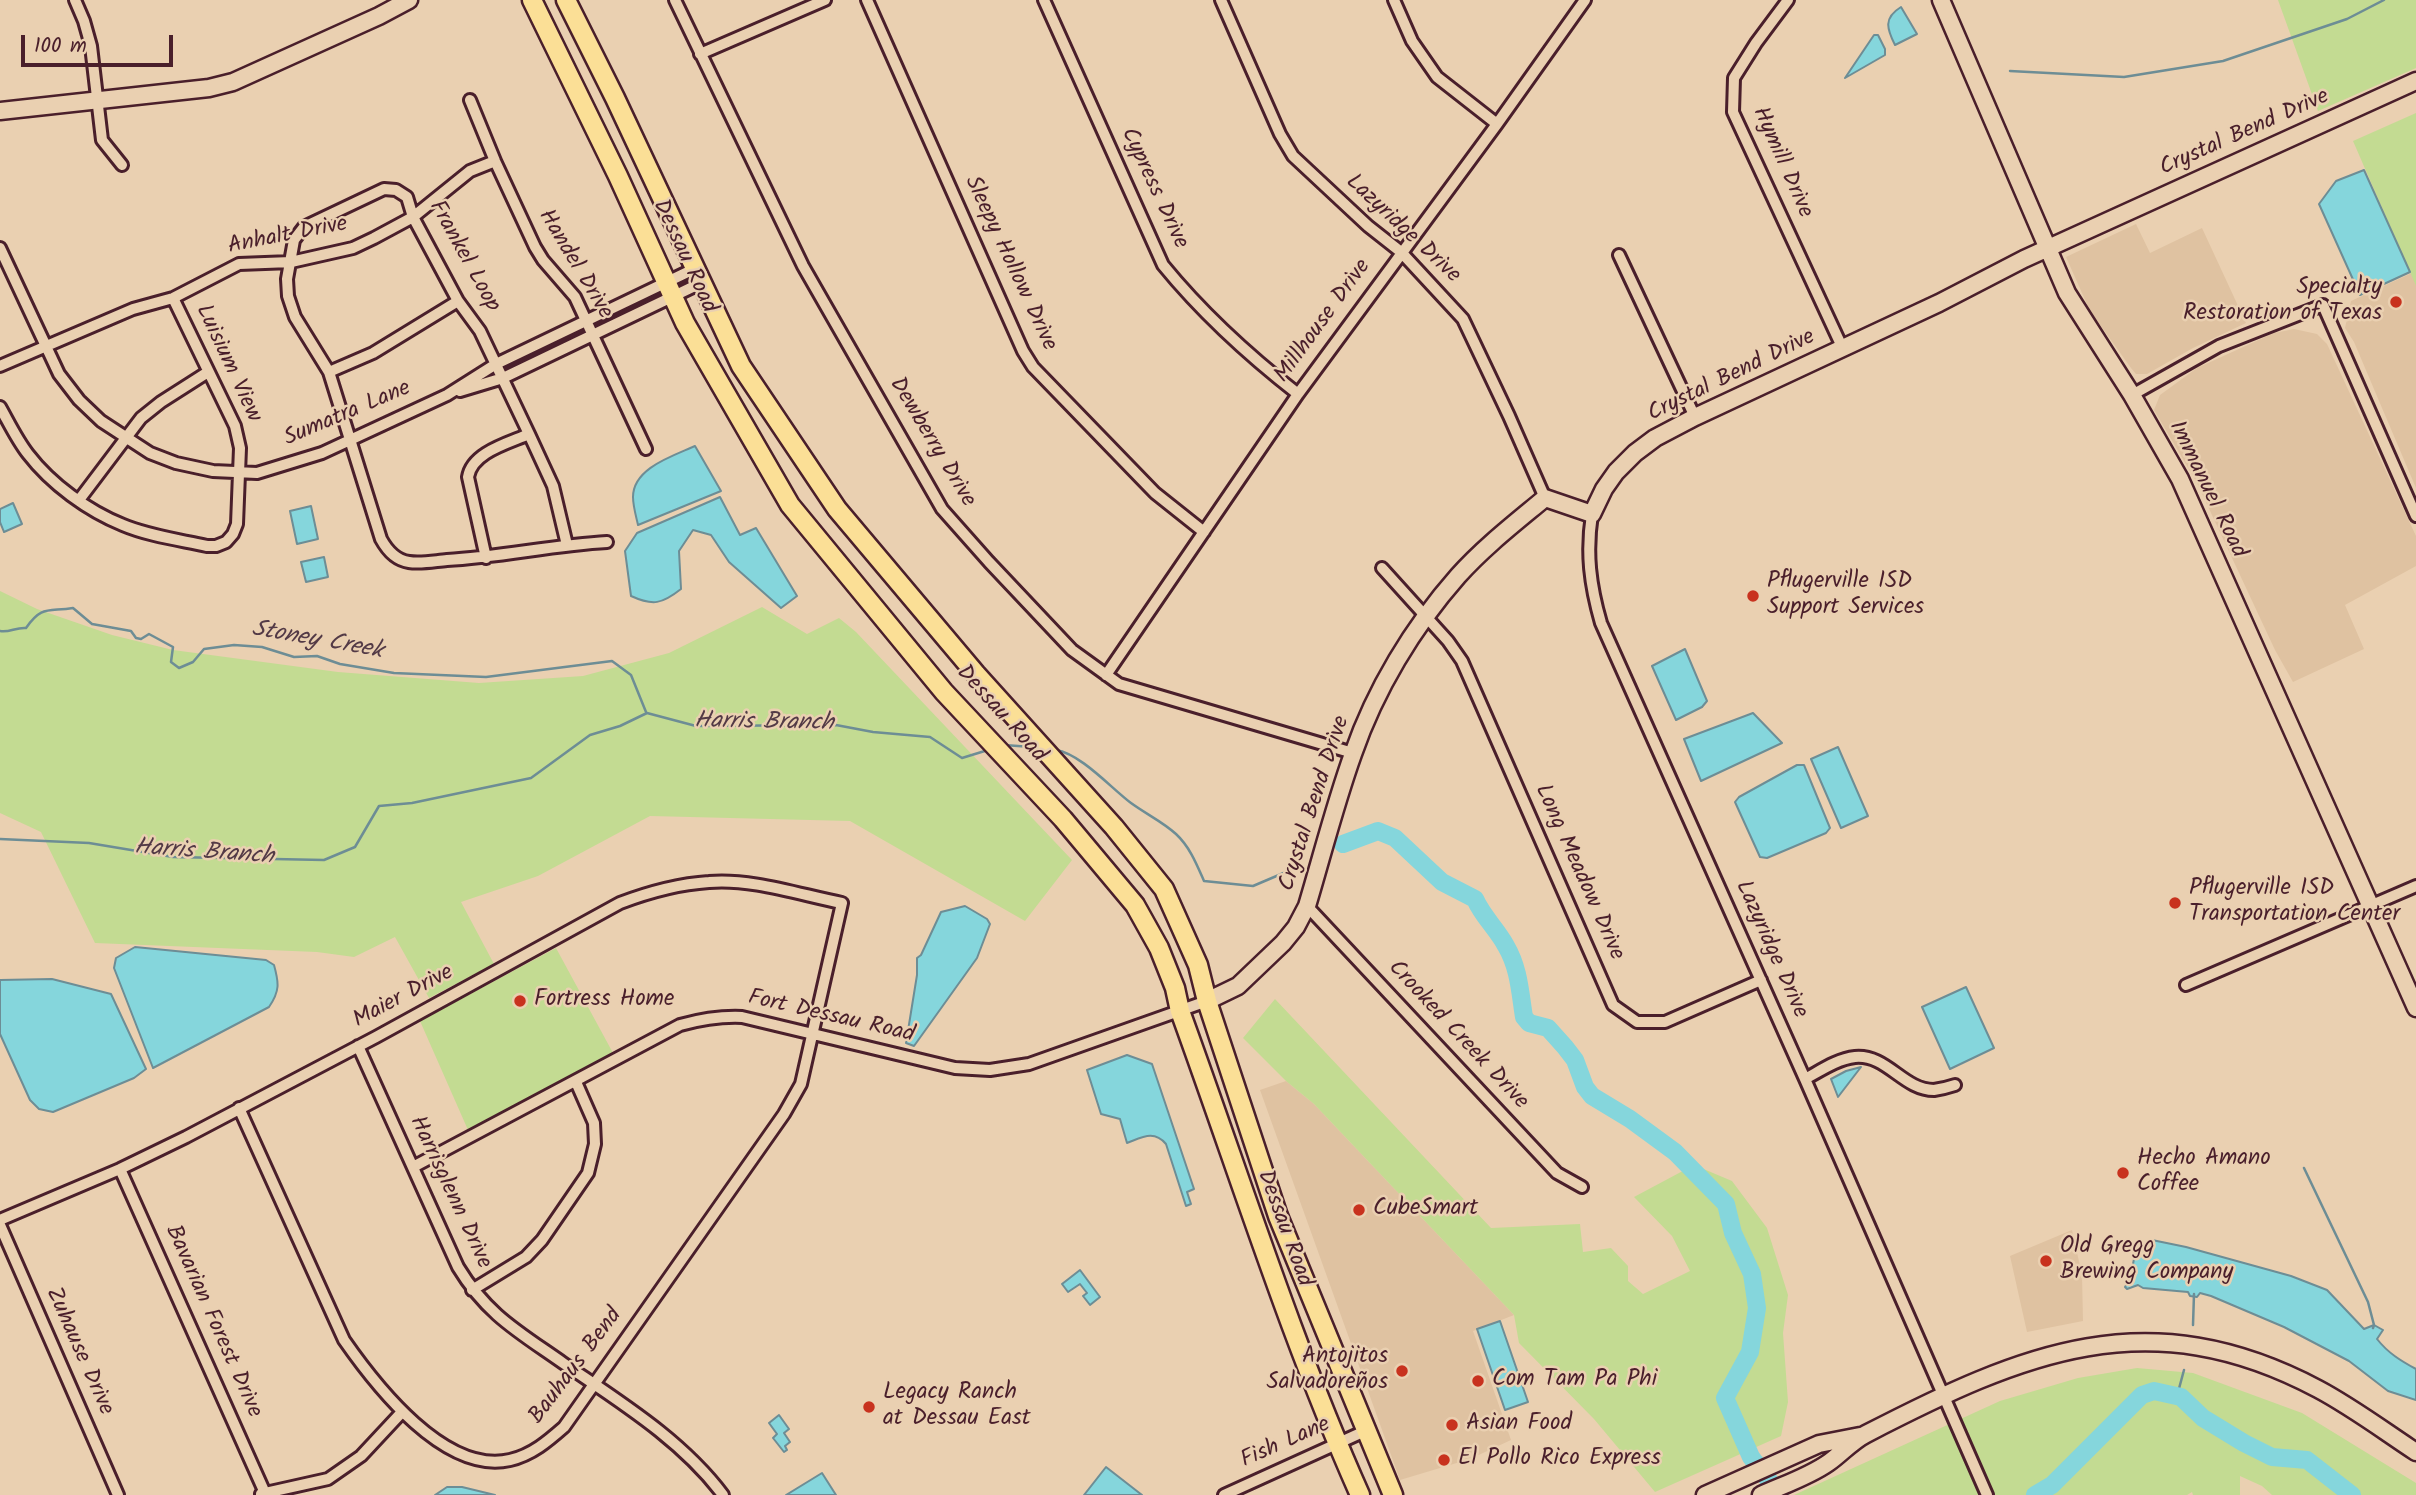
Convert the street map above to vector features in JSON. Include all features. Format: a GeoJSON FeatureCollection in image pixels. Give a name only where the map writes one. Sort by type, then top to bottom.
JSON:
{"type":"FeatureCollection","features":[{"type":"Feature","properties":{"kind":"main road","name":"Dessau Road"},"geometry":{"type":"LineString","coordinates":[[532,0],[685,323],[790,505],[944,692],[1063,819],[1135,905],[1159,948],[1175,988],[1180,1011],[1251,1217],[1337,1444],[1360,1495]]}},
{"type":"Feature","properties":{"kind":"main road","name":"Dessau Road"},"geometry":{"type":"LineString","coordinates":[[566,0],[741,366],[837,509],[976,674],[1114,827],[1164,890],[1198,965],[1207,1001],[1278,1216],[1393,1495]]}},
{"type":"Feature","properties":{"kind":"street"},"geometry":{"type":"LineString","coordinates":[[75,0],[85,21],[91,46],[102,140],[122,165]]}},
{"type":"Feature","properties":{"kind":"street"},"geometry":{"type":"LineString","coordinates":[[0,111],[209,88],[233,82],[408,0]]}},
{"type":"Feature","properties":{"kind":"street","name":"Dewberry Drive"},"geometry":{"type":"LineString","coordinates":[[676,0],[803,266],[942,509],[1072,650],[1119,684],[1353,753]]}},
{"type":"Feature","properties":{"kind":"street"},"geometry":{"type":"LineString","coordinates":[[700,54],[825,0]]}},
{"type":"Feature","properties":{"kind":"street","name":"Sleepy Hollow Drive"},"geometry":{"type":"LineString","coordinates":[[867,0],[1023,351],[1033,367],[1155,493],[1204,532]]}},
{"type":"Feature","properties":{"kind":"street","name":"Cypress Drive"},"geometry":{"type":"LineString","coordinates":[[1044,0],[1163,265],[1225,334],[1298,394]]}},
{"type":"Feature","properties":{"kind":"street","name":"Lazyridge Drive"},"geometry":{"type":"LineString","coordinates":[[1221,0],[1280,134],[1293,156],[1368,226],[1401,252],[1463,319],[1510,416],[1545,498]]}},
{"type":"Feature","properties":{"kind":"street"},"geometry":{"type":"LineString","coordinates":[[1394,0],[1412,41],[1437,77],[1497,124]]}},
{"type":"Feature","properties":{"kind":"street","name":"Millhouse Drive"},"geometry":{"type":"LineString","coordinates":[[1106,675],[1298,394],[1585,0]]}},
{"type":"Feature","properties":{"kind":"street","name":"Hymill Drive"},"geometry":{"type":"LineString","coordinates":[[1788,0],[1756,43],[1734,79],[1733,112],[1843,349]]}},
{"type":"Feature","properties":{"kind":"street","name":"Immanuel Road"},"geometry":{"type":"LineString","coordinates":[[1941,0],[2080,316],[2132,395],[2180,479],[2416,1008]]}},
{"type":"Feature","properties":{"kind":"street","name":"Crystal Bend Drive"},"geometry":{"type":"LineString","coordinates":[[1592,514],[1616,472],[1655,438],[2048,248],[2416,81]]}},
{"type":"Feature","properties":{"kind":"street","name":"Handel Drive"},"geometry":{"type":"LineString","coordinates":[[470,100],[495,161],[542,260],[575,297],[646,449]]}},
{"type":"Feature","properties":{"kind":"street","name":"Anhalt Drive"},"geometry":{"type":"LineString","coordinates":[[0,366],[133,309],[173,298],[239,264],[291,262],[353,248],[412,217],[470,171],[495,161]]}},
{"type":"Feature","properties":{"kind":"street","name":"Frankel Loop"},"geometry":{"type":"LineString","coordinates":[[567,545],[553,486],[480,331],[458,301],[412,217],[407,197],[396,190],[384,189],[304,227],[294,240],[286,279],[291,307],[329,372],[381,539],[388,551],[409,562],[486,558],[567,545],[607,542]]}},
{"type":"Feature","properties":{"kind":"street","name":"Sumatra Lane"},"geometry":{"type":"LineString","coordinates":[[0,248],[44,346],[59,374],[79,400],[101,421],[150,453],[176,463],[213,471],[257,473],[323,453],[447,395],[496,364],[586,321],[671,289]]}},
{"type":"Feature","properties":{"kind":"street"},"geometry":{"type":"LineString","coordinates":[[1619,255],[1695,417]]}},
{"type":"Feature","properties":{"kind":"street","name":"Sumatra Lane"},"geometry":{"type":"LineString","coordinates":[[447,395],[503,379],[592,335],[697,276]]}},
{"type":"Feature","properties":{"kind":"street","name":"Luisium View"},"geometry":{"type":"LineString","coordinates":[[0,407],[28,454],[58,484],[79,500],[123,526],[216,546],[226,542],[237,524],[240,472],[238,436],[173,298]]}},
{"type":"Feature","properties":{"kind":"street"},"geometry":{"type":"LineString","coordinates":[[329,372],[373,353],[458,301]]}},
{"type":"Feature","properties":{"kind":"street"},"geometry":{"type":"LineString","coordinates":[[2132,395],[2219,346],[2323,305],[2416,516]]}},
{"type":"Feature","properties":{"kind":"street"},"geometry":{"type":"LineString","coordinates":[[79,500],[141,418],[208,372]]}},
{"type":"Feature","properties":{"kind":"street"},"geometry":{"type":"LineString","coordinates":[[486,558],[468,477],[469,470],[479,458],[529,434]]}},
{"type":"Feature","properties":{"kind":"street"},"geometry":{"type":"LineString","coordinates":[[1545,498],[1592,514]]}},
{"type":"Feature","properties":{"kind":"street","name":"Crystal Bend Drive"},"geometry":{"type":"LineString","coordinates":[[1207,1001],[1238,986],[1283,943],[1296,926],[1307,906],[1353,753],[1391,671],[1426,618],[1468,567],[1545,498]]}},
{"type":"Feature","properties":{"kind":"street","name":"Lazyridge Drive"},"geometry":{"type":"LineString","coordinates":[[1592,514],[1588,568],[1601,623],[1987,1494]]}},
{"type":"Feature","properties":{"kind":"street","name":"Long Meadow Drive"},"geometry":{"type":"LineString","coordinates":[[1382,568],[1448,641],[1462,661],[1613,1004],[1637,1022],[1665,1022],[1761,980]]}},
{"type":"Feature","properties":{"kind":"street","name":"Maier Drive"},"geometry":{"type":"LineString","coordinates":[[0,1220],[120,1169],[358,1046],[620,904],[649,892],[711,881],[745,884],[842,903]]}},
{"type":"Feature","properties":{"kind":"street"},"geometry":{"type":"LineString","coordinates":[[2186,985],[2416,886]]}},
{"type":"Feature","properties":{"kind":"street","name":"Bauhaus Bend"},"geometry":{"type":"LineString","coordinates":[[239,1108],[344,1340],[365,1370],[401,1412],[446,1447],[490,1461],[509,1461],[545,1444],[564,1427],[784,1114],[801,1084],[842,903]]}},
{"type":"Feature","properties":{"kind":"street","name":"Crooked Creek Drive"},"geometry":{"type":"LineString","coordinates":[[1307,906],[1557,1173],[1583,1187]]}},
{"type":"Feature","properties":{"kind":"street","name":"Fort Dessau Road"},"geometry":{"type":"LineString","coordinates":[[414,1167],[680,1025],[702,1019],[742,1017],[955,1069],[989,1070],[1029,1064],[1207,1001]]}},
{"type":"Feature","properties":{"kind":"street","name":"Harrisglenn Drive"},"geometry":{"type":"LineString","coordinates":[[358,1046],[458,1267],[471,1290],[499,1319],[594,1384],[691,1456],[723,1495]]}},
{"type":"Feature","properties":{"kind":"street"},"geometry":{"type":"LineString","coordinates":[[1805,1079],[1840,1061],[1856,1057],[1885,1063],[1919,1086],[1933,1090],[1955,1085]]}},
{"type":"Feature","properties":{"kind":"street"},"geometry":{"type":"LineString","coordinates":[[471,1290],[526,1257],[542,1240],[588,1173],[596,1144],[594,1123],[576,1082]]}},
{"type":"Feature","properties":{"kind":"street","name":"Bavarian Forest Drive"},"geometry":{"type":"LineString","coordinates":[[120,1169],[262,1494]]}},
{"type":"Feature","properties":{"kind":"street","name":"Zuhause Drive"},"geometry":{"type":"LineString","coordinates":[[0,1225],[118,1495]]}},
{"type":"Feature","properties":{"kind":"street"},"geometry":{"type":"LineString","coordinates":[[1761,1495],[1818,1469],[1863,1436],[2010,1367],[2049,1355],[2102,1344],[2161,1342],[2221,1351],[2282,1372],[2327,1395],[2416,1452]]}},
{"type":"Feature","properties":{"kind":"street"},"geometry":{"type":"LineString","coordinates":[[262,1494],[328,1479],[361,1456],[401,1412]]}},
{"type":"Feature","properties":{"kind":"street","name":"Fish Lane"},"geometry":{"type":"LineString","coordinates":[[1224,1495],[1365,1431]]}},
{"type":"Feature","properties":{"kind":"street"},"geometry":{"type":"LineString","coordinates":[[1705,1495],[1808,1448],[1863,1436]]}},
{"type":"Feature","properties":{"kind":"shaded area"},"geometry":{"type":"Polygon","coordinates":[[[2136,224],[2150,253],[2202,228],[2246,323],[2147,374],[2136,374],[2090,311],[2066,257],[2136,224]]]}},
{"type":"Feature","properties":{"kind":"shaded area"},"geometry":{"type":"Polygon","coordinates":[[[2412,273],[2416,283],[2416,488],[2354,342],[2345,328],[2351,301],[2412,273]]]}},
{"type":"Feature","properties":{"kind":"shaded area"},"geometry":{"type":"Polygon","coordinates":[[[2294,329],[2317,334],[2327,344],[2416,536],[2416,566],[2345,605],[2364,649],[2293,682],[2275,650],[2197,483],[2154,410],[2160,395],[2197,368],[2274,333],[2294,329]]]}},
{"type":"Feature","properties":{"kind":"shaded area","name":"CubeSmart"},"geometry":{"type":"Polygon","coordinates":[[[1286,1081],[1314,1104],[1514,1315],[1473,1331],[1511,1440],[1470,1459],[1400,1480],[1260,1090],[1286,1081]]]}},
{"type":"Feature","properties":{"kind":"shaded area"},"geometry":{"type":"Polygon","coordinates":[[[2072,1230],[2082,1275],[2083,1321],[2027,1332],[2010,1256],[2072,1230]]]}},
{"type":"Feature","properties":{"kind":"green space"},"geometry":{"type":"Polygon","coordinates":[[[2278,0],[2416,0],[2416,68],[2318,111],[2278,0]]]}},
{"type":"Feature","properties":{"kind":"green space"},"geometry":{"type":"Polygon","coordinates":[[[2416,113],[2416,286],[2353,141],[2416,113]]]}},
{"type":"Feature","properties":{"kind":"green space"},"geometry":{"type":"Polygon","coordinates":[[[0,591],[37,609],[112,635],[173,650],[338,672],[479,683],[583,676],[669,653],[762,607],[807,634],[839,618],[856,632],[1072,860],[1025,921],[850,821],[650,816],[538,876],[461,902],[494,964],[429,998],[395,937],[354,957],[317,952],[95,943],[41,832],[0,813],[0,591]]]}},
{"type":"Feature","properties":{"kind":"green space"},"geometry":{"type":"Polygon","coordinates":[[[556,948],[613,1053],[468,1130],[420,1021],[556,948]]]}},
{"type":"Feature","properties":{"kind":"green space"},"geometry":{"type":"Polygon","coordinates":[[[1275,999],[1491,1228],[1580,1224],[1583,1252],[1611,1248],[1628,1266],[1628,1281],[1643,1294],[1690,1271],[1672,1236],[1634,1197],[1694,1165],[1732,1181],[1767,1228],[1788,1295],[1783,1333],[1788,1402],[1781,1436],[1655,1492],[1594,1419],[1519,1343],[1514,1315],[1314,1104],[1286,1081],[1243,1038],[1275,999]]]}},
{"type":"Feature","properties":{"kind":"green space"},"geometry":{"type":"Polygon","coordinates":[[[2137,1368],[2193,1373],[2302,1413],[2416,1483],[2416,1495],[2272,1495],[2262,1486],[2240,1476],[2240,1495],[2193,1495],[2192,1492],[2187,1495],[1794,1495],[2000,1401],[2078,1378],[2137,1368]]]}},
{"type":"Feature","properties":{"kind":"water"},"geometry":{"type":"Polygon","coordinates":[[[1901,7],[1917,34],[1895,45],[1888,24],[1891,15],[1901,7]]]}},
{"type":"Feature","properties":{"kind":"water"},"geometry":{"type":"Polygon","coordinates":[[[1874,35],[1878,35],[1885,55],[1845,78],[1874,35]]]}},
{"type":"Feature","properties":{"kind":"water"},"geometry":{"type":"Polygon","coordinates":[[[2364,170],[2410,272],[2360,295],[2319,204],[2336,181],[2364,170]]]}},
{"type":"Feature","properties":{"kind":"water"},"geometry":{"type":"Polygon","coordinates":[[[695,446],[721,491],[638,525],[633,497],[640,478],[656,464],[695,446]]]}},
{"type":"Feature","properties":{"kind":"water"},"geometry":{"type":"Polygon","coordinates":[[[720,497],[740,535],[756,528],[797,596],[781,608],[729,562],[711,535],[693,530],[679,551],[681,589],[657,602],[631,596],[625,551],[637,533],[720,497]]]}},
{"type":"Feature","properties":{"kind":"water"},"geometry":{"type":"Polygon","coordinates":[[[13,503],[22,524],[4,532],[0,522],[0,509],[13,503]]]}},
{"type":"Feature","properties":{"kind":"water"},"geometry":{"type":"Polygon","coordinates":[[[311,506],[318,539],[297,544],[290,511],[311,506]]]}},
{"type":"Feature","properties":{"kind":"water"},"geometry":{"type":"Polygon","coordinates":[[[324,557],[328,577],[306,582],[301,562],[324,557]]]}},
{"type":"Feature","properties":{"kind":"water"},"geometry":{"type":"Polygon","coordinates":[[[1685,649],[1707,701],[1702,707],[1676,720],[1652,666],[1685,649]]]}},
{"type":"Feature","properties":{"kind":"water"},"geometry":{"type":"Polygon","coordinates":[[[1753,713],[1782,743],[1701,781],[1684,739],[1753,713]]]}},
{"type":"Feature","properties":{"kind":"water"},"geometry":{"type":"Polygon","coordinates":[[[1838,747],[1868,816],[1841,828],[1811,759],[1838,747]]]}},
{"type":"Feature","properties":{"kind":"water"},"geometry":{"type":"Polygon","coordinates":[[[1797,765],[1804,765],[1830,828],[1826,833],[1767,858],[1760,857],[1735,802],[1739,797],[1797,765]]]}},
{"type":"Feature","properties":{"kind":"water"},"geometry":{"type":"Polygon","coordinates":[[[965,906],[987,919],[990,924],[977,958],[914,1046],[906,1043],[917,975],[917,958],[921,955],[941,912],[965,906]]]}},
{"type":"Feature","properties":{"kind":"water"},"geometry":{"type":"Polygon","coordinates":[[[135,947],[266,960],[274,965],[277,991],[269,1007],[153,1068],[114,968],[116,958],[135,947]]]}},
{"type":"Feature","properties":{"kind":"water"},"geometry":{"type":"Polygon","coordinates":[[[52,979],[111,994],[146,1069],[134,1078],[53,1112],[39,1109],[30,1100],[0,1034],[0,980],[52,979]]]}},
{"type":"Feature","properties":{"kind":"water"},"geometry":{"type":"Polygon","coordinates":[[[1966,987],[1994,1048],[1950,1069],[1922,1007],[1966,987]]]}},
{"type":"Feature","properties":{"kind":"water"},"geometry":{"type":"Polygon","coordinates":[[[1127,1055],[1152,1064],[1194,1189],[1187,1192],[1191,1204],[1186,1206],[1166,1144],[1162,1140],[1153,1136],[1127,1143],[1120,1119],[1101,1114],[1087,1070],[1127,1055]]]}},
{"type":"Feature","properties":{"kind":"water"},"geometry":{"type":"Polygon","coordinates":[[[1861,1067],[1838,1097],[1831,1079],[1861,1067]]]}},
{"type":"Feature","properties":{"kind":"water"},"geometry":{"type":"Polygon","coordinates":[[[2152,1240],[2291,1276],[2327,1290],[2364,1329],[2374,1325],[2383,1330],[2377,1339],[2395,1356],[2416,1369],[2416,1400],[2388,1391],[2349,1361],[2284,1327],[2211,1296],[2200,1293],[2197,1297],[2190,1296],[2188,1292],[2143,1288],[2138,1285],[2127,1289],[2125,1287],[2130,1279],[2135,1254],[2152,1240]]]}},
{"type":"Feature","properties":{"kind":"water"},"geometry":{"type":"Polygon","coordinates":[[[1080,1270],[1100,1297],[1090,1305],[1083,1296],[1087,1293],[1080,1284],[1068,1292],[1062,1284],[1080,1270]]]}},
{"type":"Feature","properties":{"kind":"water"},"geometry":{"type":"Polygon","coordinates":[[[1500,1321],[1528,1402],[1505,1410],[1477,1329],[1500,1321]]]}},
{"type":"Feature","properties":{"kind":"water"},"geometry":{"type":"Polygon","coordinates":[[[779,1415],[789,1429],[784,1433],[790,1442],[785,1446],[787,1450],[784,1452],[773,1438],[777,1434],[769,1423],[779,1415]]]}},
{"type":"Feature","properties":{"kind":"water"},"geometry":{"type":"Polygon","coordinates":[[[1106,1467],[1142,1495],[1084,1495],[1106,1467]]]}},
{"type":"Feature","properties":{"kind":"water"},"geometry":{"type":"Polygon","coordinates":[[[822,1473],[836,1495],[786,1495],[822,1473]]]}},
{"type":"Feature","properties":{"kind":"water"},"geometry":{"type":"Polygon","coordinates":[[[447,1487],[462,1487],[495,1495],[435,1495],[447,1487]]]}},
{"type":"Feature","properties":{"kind":"waterway"},"geometry":{"type":"LineString","coordinates":[[2010,71],[2124,77],[2223,61],[2347,19],[2384,0]]}},
{"type":"Feature","properties":{"kind":"waterway","name":"Stoney Creek"},"geometry":{"type":"LineString","coordinates":[[0,631],[26,628],[46,611],[73,608],[92,624],[131,631],[136,638],[141,639],[149,634],[173,647],[171,662],[179,668],[193,662],[204,649],[234,645],[262,647],[294,657],[317,656],[340,664],[394,673],[486,677],[612,661],[631,675],[646,712]]}},
{"type":"Feature","properties":{"kind":"waterway","name":"Harris Branch"},"geometry":{"type":"LineString","coordinates":[[0,839],[89,843],[173,857],[324,860],[355,847],[379,806],[412,803],[531,778],[590,735],[620,726],[647,713],[696,726],[836,725],[873,732],[930,737],[962,758],[988,750]]}},
{"type":"Feature","properties":{"kind":"waterway","name":"Harris Branch"},"geometry":{"type":"LineString","coordinates":[[1004,745],[1032,747]]}},
{"type":"Feature","properties":{"kind":"waterway","name":"Harris Branch"},"geometry":{"type":"LineString","coordinates":[[1056,750],[1075,758],[1131,803],[1176,834],[1189,850],[1204,881],[1253,886],[1300,866]]}},
{"type":"Feature","properties":{"kind":"waterway","name":"Harris Branch"},"geometry":{"type":"LineString","coordinates":[[1343,844],[1378,831],[1395,838],[1442,882],[1475,899],[1514,963],[1524,1017],[1529,1023],[1548,1028],[1565,1047],[1575,1060],[1585,1087],[1592,1096],[1630,1119],[1675,1152],[1726,1204],[1733,1233],[1752,1274],[1757,1308],[1750,1352],[1725,1398],[1751,1457],[1780,1495]]}},
{"type":"Feature","properties":{"kind":"waterway"},"geometry":{"type":"LineString","coordinates":[[2304,1168],[2368,1302],[2373,1328]]}},
{"type":"Feature","properties":{"kind":"waterway"},"geometry":{"type":"LineString","coordinates":[[2193,1325],[2194,1294]]}},
{"type":"Feature","properties":{"kind":"waterway"},"geometry":{"type":"LineString","coordinates":[[2177,1396],[2184,1370]]}},
{"type":"Feature","properties":{"kind":"waterway","name":"Harris Branch"},"geometry":{"type":"LineString","coordinates":[[2035,1495],[2052,1485],[2142,1395],[2154,1391],[2181,1397],[2203,1418],[2272,1457],[2307,1460],[2352,1495]]}},
{"type":"Feature","properties":{"kind":"place","name":"Specialty Restoration of Texas"},"geometry":{"type":"Point","coordinates":[2396,302]}},
{"type":"Feature","properties":{"kind":"place","name":"Pflugerville ISD Support Services"},"geometry":{"type":"Point","coordinates":[1753,596]}},
{"type":"Feature","properties":{"kind":"place","name":"Pflugerville ISD Transportation Center"},"geometry":{"type":"Point","coordinates":[2175,903]}},
{"type":"Feature","properties":{"kind":"place","name":"Fortress Home"},"geometry":{"type":"Point","coordinates":[520,1001]}},
{"type":"Feature","properties":{"kind":"place","name":"Hecho Amano Coffee"},"geometry":{"type":"Point","coordinates":[2123,1173]}},
{"type":"Feature","properties":{"kind":"place","name":"CubeSmart"},"geometry":{"type":"Point","coordinates":[1359,1210]}},
{"type":"Feature","properties":{"kind":"place","name":"Old Gregg Brewing Company"},"geometry":{"type":"Point","coordinates":[2046,1261]}},
{"type":"Feature","properties":{"kind":"place","name":"Antojitos Salvadoreños"},"geometry":{"type":"Point","coordinates":[1402,1371]}},
{"type":"Feature","properties":{"kind":"place","name":"Com Tam Pa Phi"},"geometry":{"type":"Point","coordinates":[1478,1381]}},
{"type":"Feature","properties":{"kind":"place","name":"Legacy Ranch at Dessau East"},"geometry":{"type":"Point","coordinates":[869,1407]}},
{"type":"Feature","properties":{"kind":"place","name":"Asian Food"},"geometry":{"type":"Point","coordinates":[1452,1425]}},
{"type":"Feature","properties":{"kind":"place","name":"El Pollo Rico Express"},"geometry":{"type":"Point","coordinates":[1444,1460]}}]}
